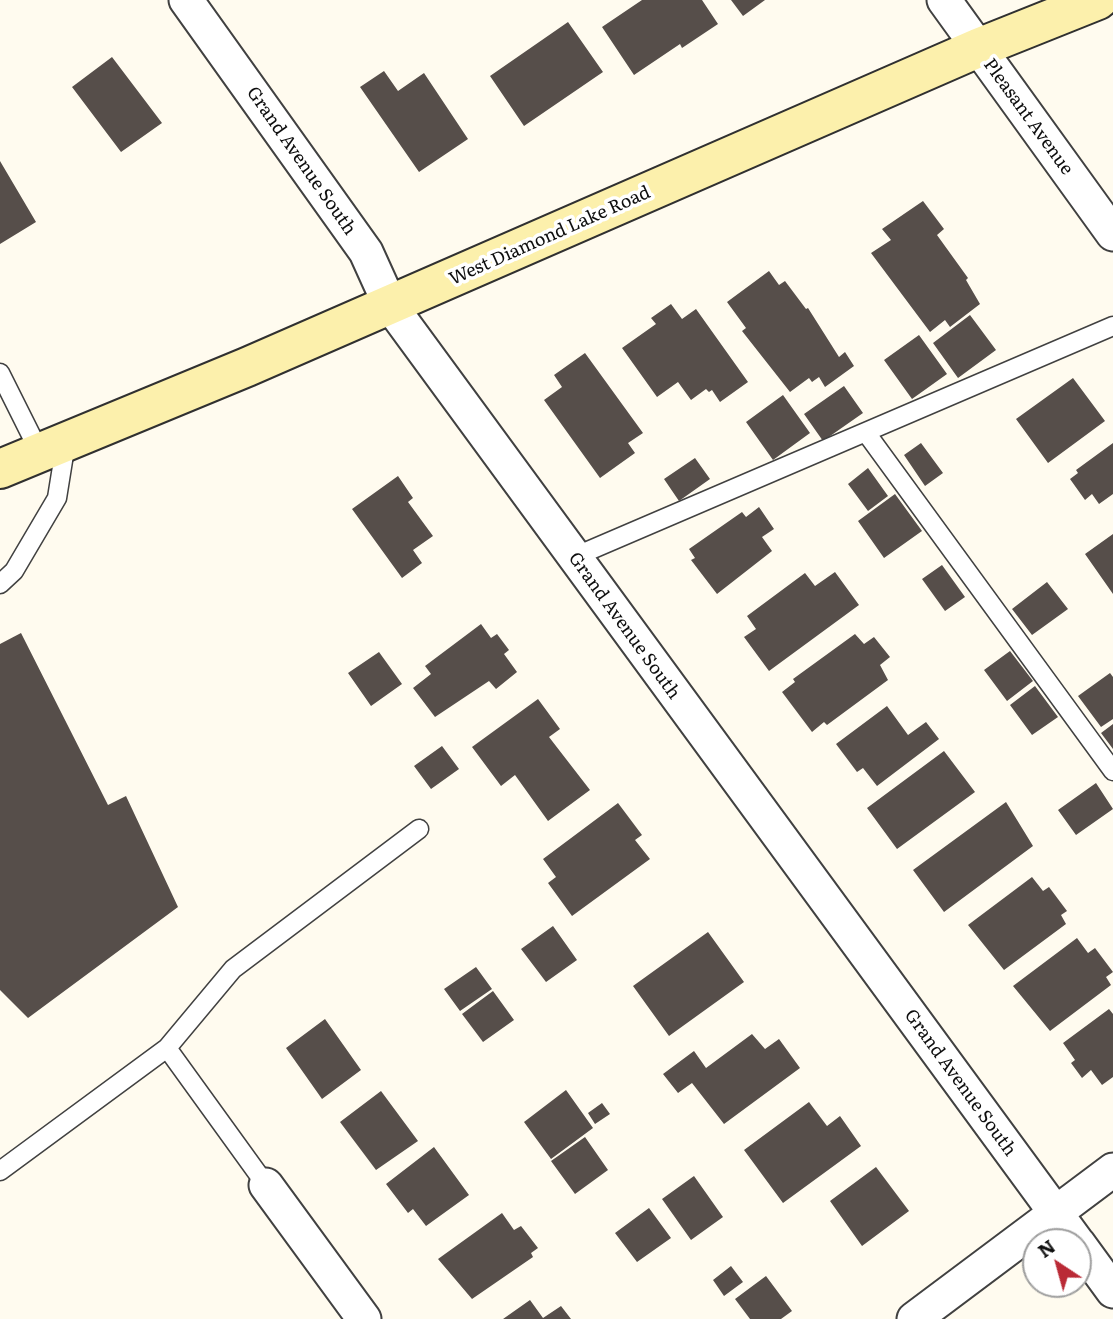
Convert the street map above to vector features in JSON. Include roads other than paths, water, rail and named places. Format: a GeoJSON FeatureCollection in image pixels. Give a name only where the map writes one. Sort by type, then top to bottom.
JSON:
{"type":"FeatureCollection","features":[{"type":"Feature","properties":{"kind":"street","name":"Grand Avenue South"},"geometry":{"type":"LineString","coordinates":[[186,0],[366,252],[390,305],[1067,1228]]}},
{"type":"Feature","properties":{"kind":"street","name":"Pleasant Avenue"},"geometry":{"type":"LineString","coordinates":[[944,0],[1113,234]]}},
{"type":"Feature","properties":{"kind":"street","name":"West Diamond Lake Road"},"geometry":{"type":"LineString","coordinates":[[0,469],[390,305],[978,48],[1098,0]]}},
{"type":"Feature","properties":{"kind":"street"},"geometry":{"type":"LineString","coordinates":[[914,1319],[1113,1170]]}},
{"type":"Feature","properties":{"kind":"street"},"geometry":{"type":"LineString","coordinates":[[266,1185],[364,1319]]}},
{"type":"Feature","properties":{"kind":"street","name":"Grand Avenue South"},"geometry":{"type":"LineString","coordinates":[[1092,1262],[1113,1292]]}},
{"type":"Feature","properties":{"kind":"lane"},"geometry":{"type":"LineString","coordinates":[[573,557],[867,434],[1113,326]]}},
{"type":"Feature","properties":{"kind":"lane"},"geometry":{"type":"LineString","coordinates":[[0,373],[53,447],[57,498],[15,571],[0,584]]}},
{"type":"Feature","properties":{"kind":"lane"},"geometry":{"type":"LineString","coordinates":[[867,434],[1113,771]]}},
{"type":"Feature","properties":{"kind":"lane"},"geometry":{"type":"LineString","coordinates":[[0,1171],[167,1048],[233,969],[419,829]]}},
{"type":"Feature","properties":{"kind":"lane"},"geometry":{"type":"LineString","coordinates":[[167,1048],[266,1185]]}}]}
